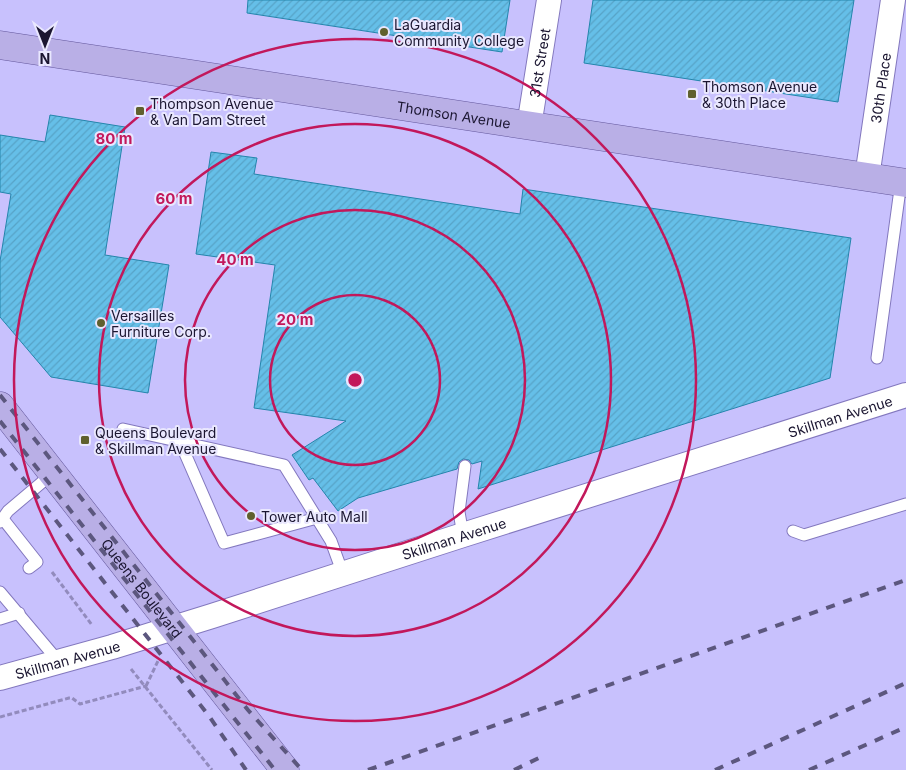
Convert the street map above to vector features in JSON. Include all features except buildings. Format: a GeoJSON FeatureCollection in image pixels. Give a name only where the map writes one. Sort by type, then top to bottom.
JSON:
{"type":"FeatureCollection","features":[{"type":"Feature","properties":{"kind":"main road","name":"Thomson Avenue"},"geometry":{"type":"LineString","coordinates":[[0,45],[904,182]]}},
{"type":"Feature","properties":{"kind":"main road","name":"Queens Boulevard"},"geometry":{"type":"LineString","coordinates":[[0,406],[285,770]]}},
{"type":"Feature","properties":{"kind":"street","name":"31st Street"},"geometry":{"type":"LineString","coordinates":[[529,126],[549,0]]}},
{"type":"Feature","properties":{"kind":"street","name":"30th Place"},"geometry":{"type":"LineString","coordinates":[[866,177],[893,0]]}},
{"type":"Feature","properties":{"kind":"street","name":"Skillman Avenue"},"geometry":{"type":"LineString","coordinates":[[0,678],[174,628],[906,395]]}},
{"type":"Feature","properties":{"kind":"lane"},"geometry":{"type":"LineString","coordinates":[[877,358],[904,182]]}},
{"type":"Feature","properties":{"kind":"lane"},"geometry":{"type":"LineString","coordinates":[[123,429],[284,465],[331,541],[343,574]]}},
{"type":"Feature","properties":{"kind":"lane"},"geometry":{"type":"LineString","coordinates":[[180,442],[224,543],[317,518]]}},
{"type":"Feature","properties":{"kind":"lane"},"geometry":{"type":"LineString","coordinates":[[463,535],[459,512],[465,466]]}},
{"type":"Feature","properties":{"kind":"lane"},"geometry":{"type":"LineString","coordinates":[[29,568],[37,562],[16,544],[2,520],[8,511],[53,473]]}},
{"type":"Feature","properties":{"kind":"lane"},"geometry":{"type":"LineString","coordinates":[[793,531],[804,535],[906,504]]}},
{"type":"Feature","properties":{"kind":"lane"},"geometry":{"type":"LineString","coordinates":[[2,591],[59,662]]}},
{"type":"Feature","properties":{"kind":"lane"},"geometry":{"type":"LineString","coordinates":[[0,619],[19,613]]}},
{"type":"Feature","properties":{"kind":"path"},"geometry":{"type":"LineString","coordinates":[[48,566],[89,622]]}},
{"type":"Feature","properties":{"kind":"path"},"geometry":{"type":"LineString","coordinates":[[0,717],[69,698],[80,704],[146,686],[212,770]]}},
{"type":"Feature","properties":{"kind":"railway"},"geometry":{"type":"LineString","coordinates":[[0,395],[248,710],[302,770]]}},
{"type":"Feature","properties":{"kind":"railway"},"geometry":{"type":"LineString","coordinates":[[0,421],[275,770]]}},
{"type":"Feature","properties":{"kind":"railway"},"geometry":{"type":"LineString","coordinates":[[0,449],[209,716],[246,770]]}},
{"type":"Feature","properties":{"kind":"railway"},"geometry":{"type":"LineString","coordinates":[[368,770],[906,580]]}},
{"type":"Feature","properties":{"kind":"railway"},"geometry":{"type":"LineString","coordinates":[[715,770],[906,683]]}},
{"type":"Feature","properties":{"kind":"railway"},"geometry":{"type":"LineString","coordinates":[[809,770],[906,727]]}},
{"type":"Feature","properties":{"kind":"railway"},"geometry":{"type":"LineString","coordinates":[[514,770],[543,756]]}},
{"type":"Feature","properties":{"kind":"place","name":"LaGuardia Community College"},"geometry":{"type":"Point","coordinates":[384,32]}},
{"type":"Feature","properties":{"kind":"place","name":"Thomson Avenue & 30th Place"},"geometry":{"type":"Point","coordinates":[692,94]}},
{"type":"Feature","properties":{"kind":"place","name":"Thompson Avenue & Van Dam Street"},"geometry":{"type":"Point","coordinates":[140,111]}},
{"type":"Feature","properties":{"kind":"place","name":"Versailles Furniture Corp."},"geometry":{"type":"Point","coordinates":[101,323]}},
{"type":"Feature","properties":{"kind":"place","name":"Queens Boulevard & Skillman Avenue"},"geometry":{"type":"Point","coordinates":[85,440]}},
{"type":"Feature","properties":{"kind":"place","name":"Tower Auto Mall"},"geometry":{"type":"Point","coordinates":[251,516]}}]}
